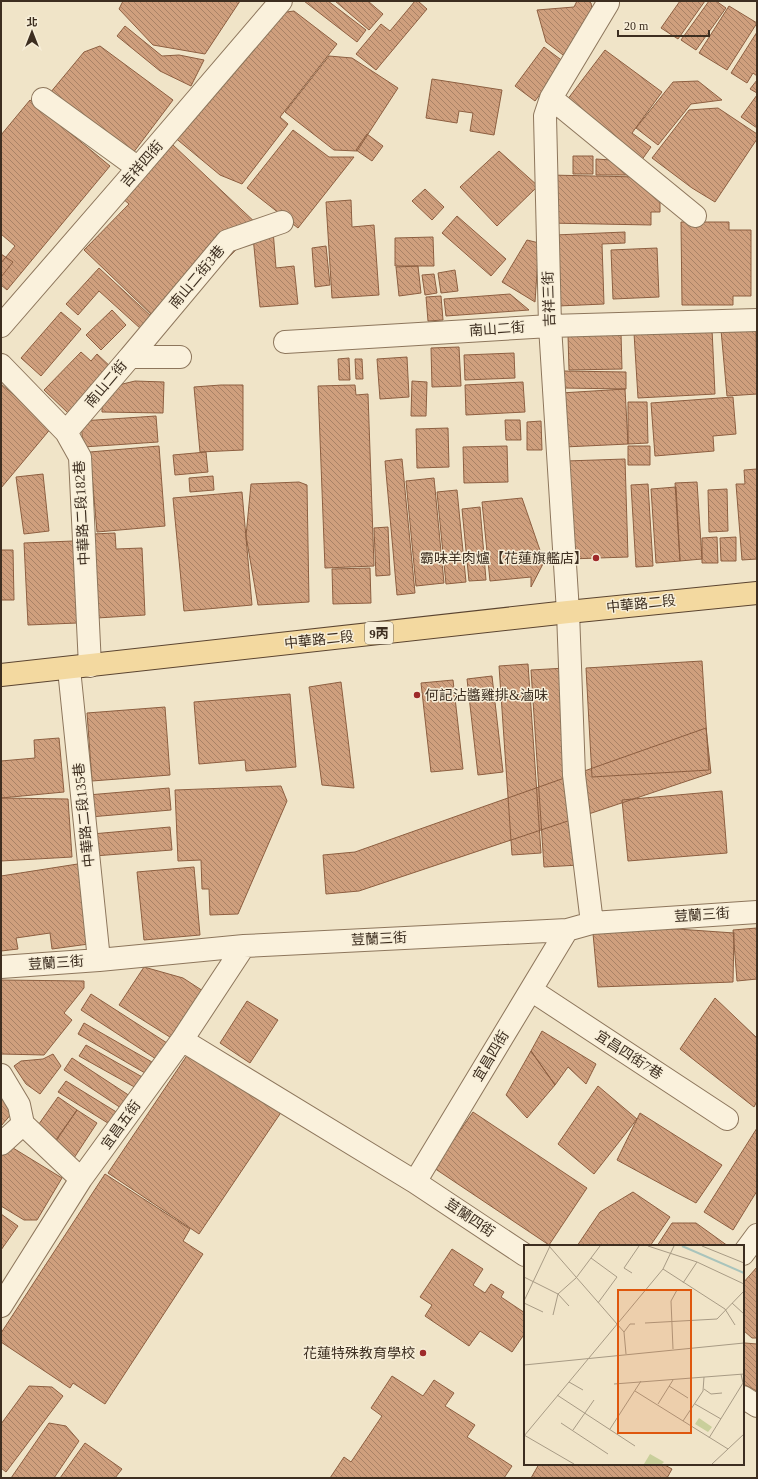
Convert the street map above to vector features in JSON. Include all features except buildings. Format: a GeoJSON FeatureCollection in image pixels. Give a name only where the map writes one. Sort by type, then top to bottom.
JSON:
{"type":"FeatureCollection","features":[{"type":"Feature","properties":{"kind":"main road","name":"中華路二段"},"geometry":{"type":"LineString","coordinates":[[1,676],[568,612],[757,593]]}},
{"type":"Feature","properties":{"kind":"street","name":"吉祥四街"},"geometry":{"type":"LineString","coordinates":[[1,326],[280,1]]}},
{"type":"Feature","properties":{"kind":"street","name":"吉祥三街"},"geometry":{"type":"LineString","coordinates":[[592,923],[574,775],[568,612],[550,326],[545,116],[551,98],[608,3]]}},
{"type":"Feature","properties":{"kind":"street"},"geometry":{"type":"LineString","coordinates":[[551,98],[695,216]]}},
{"type":"Feature","properties":{"kind":"street"},"geometry":{"type":"LineString","coordinates":[[43,99],[138,168]]}},
{"type":"Feature","properties":{"kind":"street","name":"南山二街3巷"},"geometry":{"type":"LineString","coordinates":[[130,357],[227,241],[282,222]]}},
{"type":"Feature","properties":{"kind":"street","name":"南山二街"},"geometry":{"type":"LineString","coordinates":[[285,342],[550,326],[757,320]]}},
{"type":"Feature","properties":{"kind":"street","name":"南山二街"},"geometry":{"type":"LineString","coordinates":[[66,432],[130,357],[180,357]]}},
{"type":"Feature","properties":{"kind":"street","name":"中華路二段182巷"},"geometry":{"type":"LineString","coordinates":[[1,365],[66,432],[80,457],[79,667]]}},
{"type":"Feature","properties":{"kind":"street","name":"中華路二段135巷"},"geometry":{"type":"LineString","coordinates":[[79,667],[99,960]]}},
{"type":"Feature","properties":{"kind":"street","name":"荳蘭三街"},"geometry":{"type":"LineString","coordinates":[[1,967],[99,960],[244,946],[567,930],[592,923],[757,912]]}},
{"type":"Feature","properties":{"kind":"street","name":"宜昌四街"},"geometry":{"type":"LineString","coordinates":[[415,1182],[567,930]]}},
{"type":"Feature","properties":{"kind":"street","name":"宜昌五街"},"geometry":{"type":"LineString","coordinates":[[1,1306],[81,1179],[182,1040],[244,946]]}},
{"type":"Feature","properties":{"kind":"street","name":"宜昌四街7巷"},"geometry":{"type":"LineString","coordinates":[[531,990],[727,1119]]}},
{"type":"Feature","properties":{"kind":"street","name":"荳蘭四街"},"geometry":{"type":"LineString","coordinates":[[182,1040],[415,1182],[524,1253]]}},
{"type":"Feature","properties":{"kind":"street"},"geometry":{"type":"LineString","coordinates":[[1,1075],[19,1105],[23,1124],[81,1179]]}},
{"type":"Feature","properties":{"kind":"street"},"geometry":{"type":"LineString","coordinates":[[1,1144],[23,1124]]}},
{"type":"Feature","properties":{"kind":"street"},"geometry":{"type":"LineString","coordinates":[[744,1253],[757,1235]]}},
{"type":"Feature","properties":{"kind":"street"},"geometry":{"type":"LineString","coordinates":[[744,1398],[757,1406]]}},
{"type":"Feature","properties":{"kind":"place","name":"霸味羊肉爐【花蓮旗艦店】"},"geometry":{"type":"Point","coordinates":[596,558]}},
{"type":"Feature","properties":{"kind":"place","name":"何記沾醬雞排&滷味"},"geometry":{"type":"Point","coordinates":[417,695]}},
{"type":"Feature","properties":{"kind":"place","name":"花蓮特殊教育學校"},"geometry":{"type":"Point","coordinates":[423,1353]}}]}
